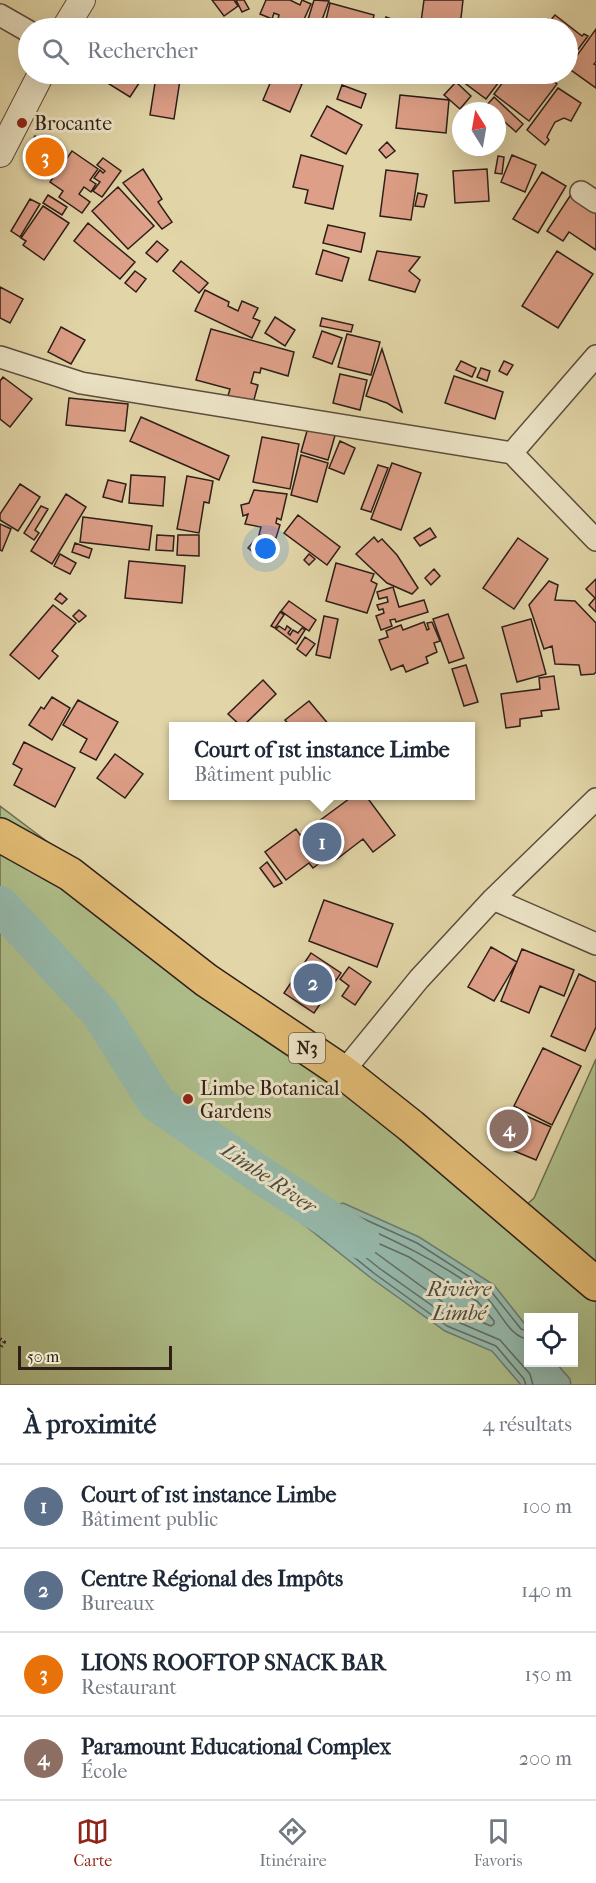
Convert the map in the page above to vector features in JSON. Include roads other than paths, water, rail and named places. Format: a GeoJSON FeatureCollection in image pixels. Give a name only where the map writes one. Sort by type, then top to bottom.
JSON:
{"type":"FeatureCollection","features":[{"type":"Feature","properties":{"kind":"highway","name":"N3"},"geometry":{"type":"LineString","coordinates":[[0,835],[70,874],[206,980],[342,1072],[411,1126],[596,1284]]}},
{"type":"Feature","properties":{"kind":"street"},"geometry":{"type":"LineString","coordinates":[[71,18],[82,0]]}},
{"type":"Feature","properties":{"kind":"street"},"geometry":{"type":"LineString","coordinates":[[0,15],[18,25]]}},
{"type":"Feature","properties":{"kind":"street"},"geometry":{"type":"LineString","coordinates":[[0,154],[36,84]]}},
{"type":"Feature","properties":{"kind":"street"},"geometry":{"type":"LineString","coordinates":[[512,453],[596,356]]}},
{"type":"Feature","properties":{"kind":"street"},"geometry":{"type":"LineString","coordinates":[[0,357],[81,383],[512,453],[596,540]]}},
{"type":"Feature","properties":{"kind":"street"},"geometry":{"type":"LineString","coordinates":[[342,1072],[419,979],[493,899],[596,799]]}},
{"type":"Feature","properties":{"kind":"street"},"geometry":{"type":"LineString","coordinates":[[493,899],[596,944]]}},
{"type":"Feature","properties":{"kind":"water","name":"Rivière Limbé"},"geometry":{"type":"Polygon","coordinates":[[[343,1203],[419,1237],[494,1285],[524,1323],[524,1367],[560,1367],[570,1379],[571,1385],[521,1385],[492,1351],[445,1331],[371,1278],[298,1220],[343,1203]]]}},
{"type":"Feature","properties":{"kind":"waterway","name":"Limbe River"},"geometry":{"type":"LineString","coordinates":[[0,905],[100,1013],[157,1103],[256,1172],[361,1240]]}},
{"type":"Feature","properties":{"kind":"place","name":"Brocante"},"geometry":{"type":"Point","coordinates":[22,123]}},
{"type":"Feature","properties":{"kind":"place","name":"LIONS ROOFTOP SNACK BAR"},"geometry":{"type":"Point","coordinates":[45,157]}},
{"type":"Feature","properties":{"kind":"place","name":"Court of 1st instance Limbe"},"geometry":{"type":"Point","coordinates":[322,842]}},
{"type":"Feature","properties":{"kind":"place","name":"Centre Régional des Impôts"},"geometry":{"type":"Point","coordinates":[313,983]}},
{"type":"Feature","properties":{"kind":"place","name":"Limbe Botanical Gardens"},"geometry":{"type":"Point","coordinates":[188,1099]}},
{"type":"Feature","properties":{"kind":"place","name":"Paramount Educational Complex"},"geometry":{"type":"Point","coordinates":[509,1129]}}]}
